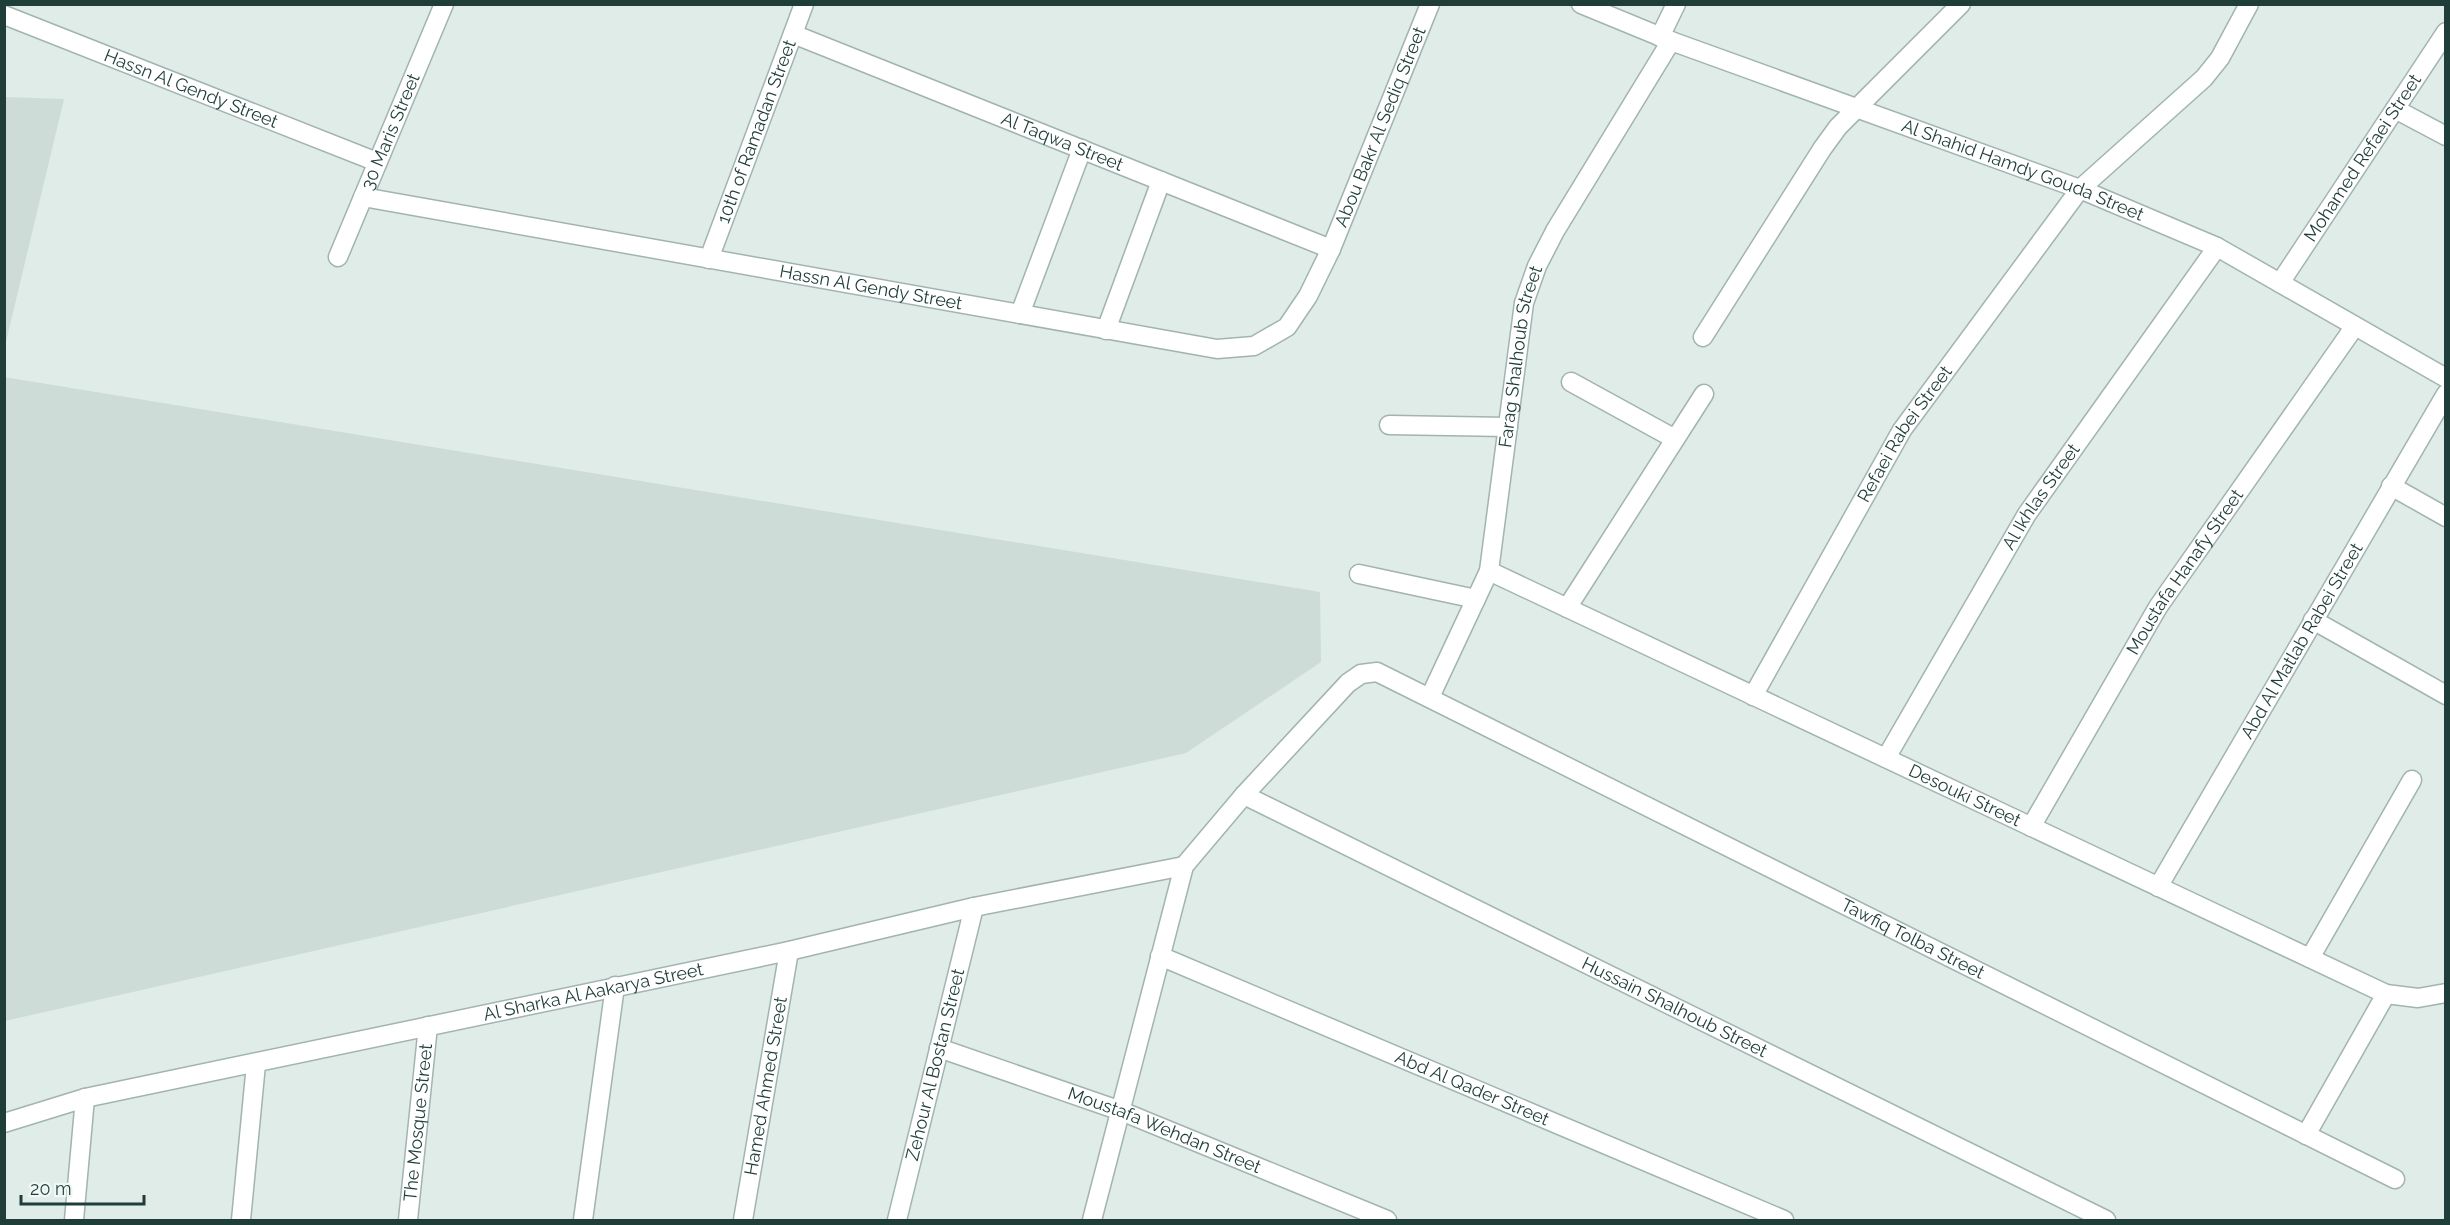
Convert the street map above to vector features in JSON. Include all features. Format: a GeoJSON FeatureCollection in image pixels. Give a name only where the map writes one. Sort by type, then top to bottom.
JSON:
{"type":"FeatureCollection","features":[{"type":"Feature","properties":{"kind":"street","name":"30 Maris Street"},"geometry":{"type":"LineString","coordinates":[[338,257],[444,4]]}},
{"type":"Feature","properties":{"kind":"street","name":"10th of Ramadan Street"},"geometry":{"type":"LineString","coordinates":[[709,259],[804,4]]}},
{"type":"Feature","properties":{"kind":"street","name":"Abou Bakr Al Sediq Street"},"geometry":{"type":"LineString","coordinates":[[1331,249],[1430,4]]}},
{"type":"Feature","properties":{"kind":"street","name":"Al Shahid Hamdy Gouda Street"},"geometry":{"type":"LineString","coordinates":[[1581,4],[1665,39],[2080,189],[2217,247],[2445,378]]}},
{"type":"Feature","properties":{"kind":"street","name":"Farag Shalhoub Street"},"geometry":{"type":"LineString","coordinates":[[1430,697],[1489,571],[1524,303],[1537,266],[1665,39],[1676,4]]}},
{"type":"Feature","properties":{"kind":"street"},"geometry":{"type":"LineString","coordinates":[[1702,337],[1822,149],[1857,108],[1961,4]]}},
{"type":"Feature","properties":{"kind":"street","name":"Refaei Rabei Street"},"geometry":{"type":"LineString","coordinates":[[1753,696],[1902,430],[2080,189],[2204,78],[2220,58],[2249,4]]}},
{"type":"Feature","properties":{"kind":"street","name":"Hassn Al Gendy Street"},"geometry":{"type":"LineString","coordinates":[[4,15],[377,162]]}},
{"type":"Feature","properties":{"kind":"street","name":"Mohamed Refaei Street"},"geometry":{"type":"LineString","coordinates":[[2280,283],[2445,32]]}},
{"type":"Feature","properties":{"kind":"street","name":"Al Taqwa Street"},"geometry":{"type":"LineString","coordinates":[[793,34],[1331,249]]}},
{"type":"Feature","properties":{"kind":"street"},"geometry":{"type":"LineString","coordinates":[[2395,109],[2445,136]]}},
{"type":"Feature","properties":{"kind":"street"},"geometry":{"type":"LineString","coordinates":[[1020,314],[1082,149]]}},
{"type":"Feature","properties":{"kind":"street"},"geometry":{"type":"LineString","coordinates":[[1106,330],[1161,181]]}},
{"type":"Feature","properties":{"kind":"street","name":"Hassn Al Gendy Street"},"geometry":{"type":"LineString","coordinates":[[363,197],[1217,350],[1254,346],[1287,327],[1308,297],[1331,249]]}},
{"type":"Feature","properties":{"kind":"street","name":"Al Ikhlas Street"},"geometry":{"type":"LineString","coordinates":[[1886,759],[2027,514],[2217,247]]}},
{"type":"Feature","properties":{"kind":"street","name":"Moustafa Hanafy Street"},"geometry":{"type":"LineString","coordinates":[[2031,827],[2158,607],[2355,326]]}},
{"type":"Feature","properties":{"kind":"street"},"geometry":{"type":"LineString","coordinates":[[1571,382],[1675,439]]}},
{"type":"Feature","properties":{"kind":"street"},"geometry":{"type":"LineString","coordinates":[[1567,608],[1704,394]]}},
{"type":"Feature","properties":{"kind":"street","name":"Abd Al Matlab Rabei Street"},"geometry":{"type":"LineString","coordinates":[[2158,887],[2445,394]]}},
{"type":"Feature","properties":{"kind":"street"},"geometry":{"type":"LineString","coordinates":[[1389,425],[1508,427]]}},
{"type":"Feature","properties":{"kind":"street"},"geometry":{"type":"LineString","coordinates":[[2391,486],[2445,517]]}},
{"type":"Feature","properties":{"kind":"street","name":"Desouki Street"},"geometry":{"type":"LineString","coordinates":[[1489,571],[2386,994],[2418,998],[2445,993]]}},
{"type":"Feature","properties":{"kind":"street"},"geometry":{"type":"LineString","coordinates":[[1359,574],[1476,599]]}},
{"type":"Feature","properties":{"kind":"street"},"geometry":{"type":"LineString","coordinates":[[2313,620],[2445,695]]}},
{"type":"Feature","properties":{"kind":"street","name":"Tawfiq Tolba Street"},"geometry":{"type":"LineString","coordinates":[[1184,866],[1244,795],[1348,683],[1361,674],[1377,672],[2395,1179]]}},
{"type":"Feature","properties":{"kind":"street"},"geometry":{"type":"LineString","coordinates":[[2310,958],[2412,780]]}},
{"type":"Feature","properties":{"kind":"street","name":"Hussain Shalhoub Street"},"geometry":{"type":"LineString","coordinates":[[1244,795],[2106,1221]]}},
{"type":"Feature","properties":{"kind":"street"},"geometry":{"type":"LineString","coordinates":[[1092,1221],[1184,866]]}},
{"type":"Feature","properties":{"kind":"street","name":"Al Sharka Al Aakarya Street"},"geometry":{"type":"LineString","coordinates":[[4,1123],[85,1098],[789,951],[974,907],[1184,866]]}},
{"type":"Feature","properties":{"kind":"street","name":"Zehour Al Bostan Street"},"geometry":{"type":"LineString","coordinates":[[897,1221],[974,907]]}},
{"type":"Feature","properties":{"kind":"street","name":"Hamed Ahmed Street"},"geometry":{"type":"LineString","coordinates":[[743,1221],[789,951]]}},
{"type":"Feature","properties":{"kind":"street","name":"Abd Al Qader Street"},"geometry":{"type":"LineString","coordinates":[[1160,956],[1784,1221]]}},
{"type":"Feature","properties":{"kind":"street"},"geometry":{"type":"LineString","coordinates":[[583,1221],[615,986]]}},
{"type":"Feature","properties":{"kind":"street"},"geometry":{"type":"LineString","coordinates":[[2306,1135],[2386,994]]}},
{"type":"Feature","properties":{"kind":"street","name":"The Mosque Street"},"geometry":{"type":"LineString","coordinates":[[408,1221],[428,1026]]}},
{"type":"Feature","properties":{"kind":"street","name":"Moustafa Wehdan Street"},"geometry":{"type":"LineString","coordinates":[[939,1047],[1121,1112],[1387,1221]]}},
{"type":"Feature","properties":{"kind":"street"},"geometry":{"type":"LineString","coordinates":[[241,1221],[256,1064]]}},
{"type":"Feature","properties":{"kind":"street"},"geometry":{"type":"LineString","coordinates":[[74,1221],[85,1098]]}},
{"type":"Feature","properties":{"kind":"shaded area"},"geometry":{"type":"Polygon","coordinates":[[[4,97],[64,99],[5,346],[4,97]]]}},
{"type":"Feature","properties":{"kind":"shaded area"},"geometry":{"type":"Polygon","coordinates":[[[4,377],[1320,592],[1321,662],[1186,753],[5,1021],[4,377]]]}}]}
